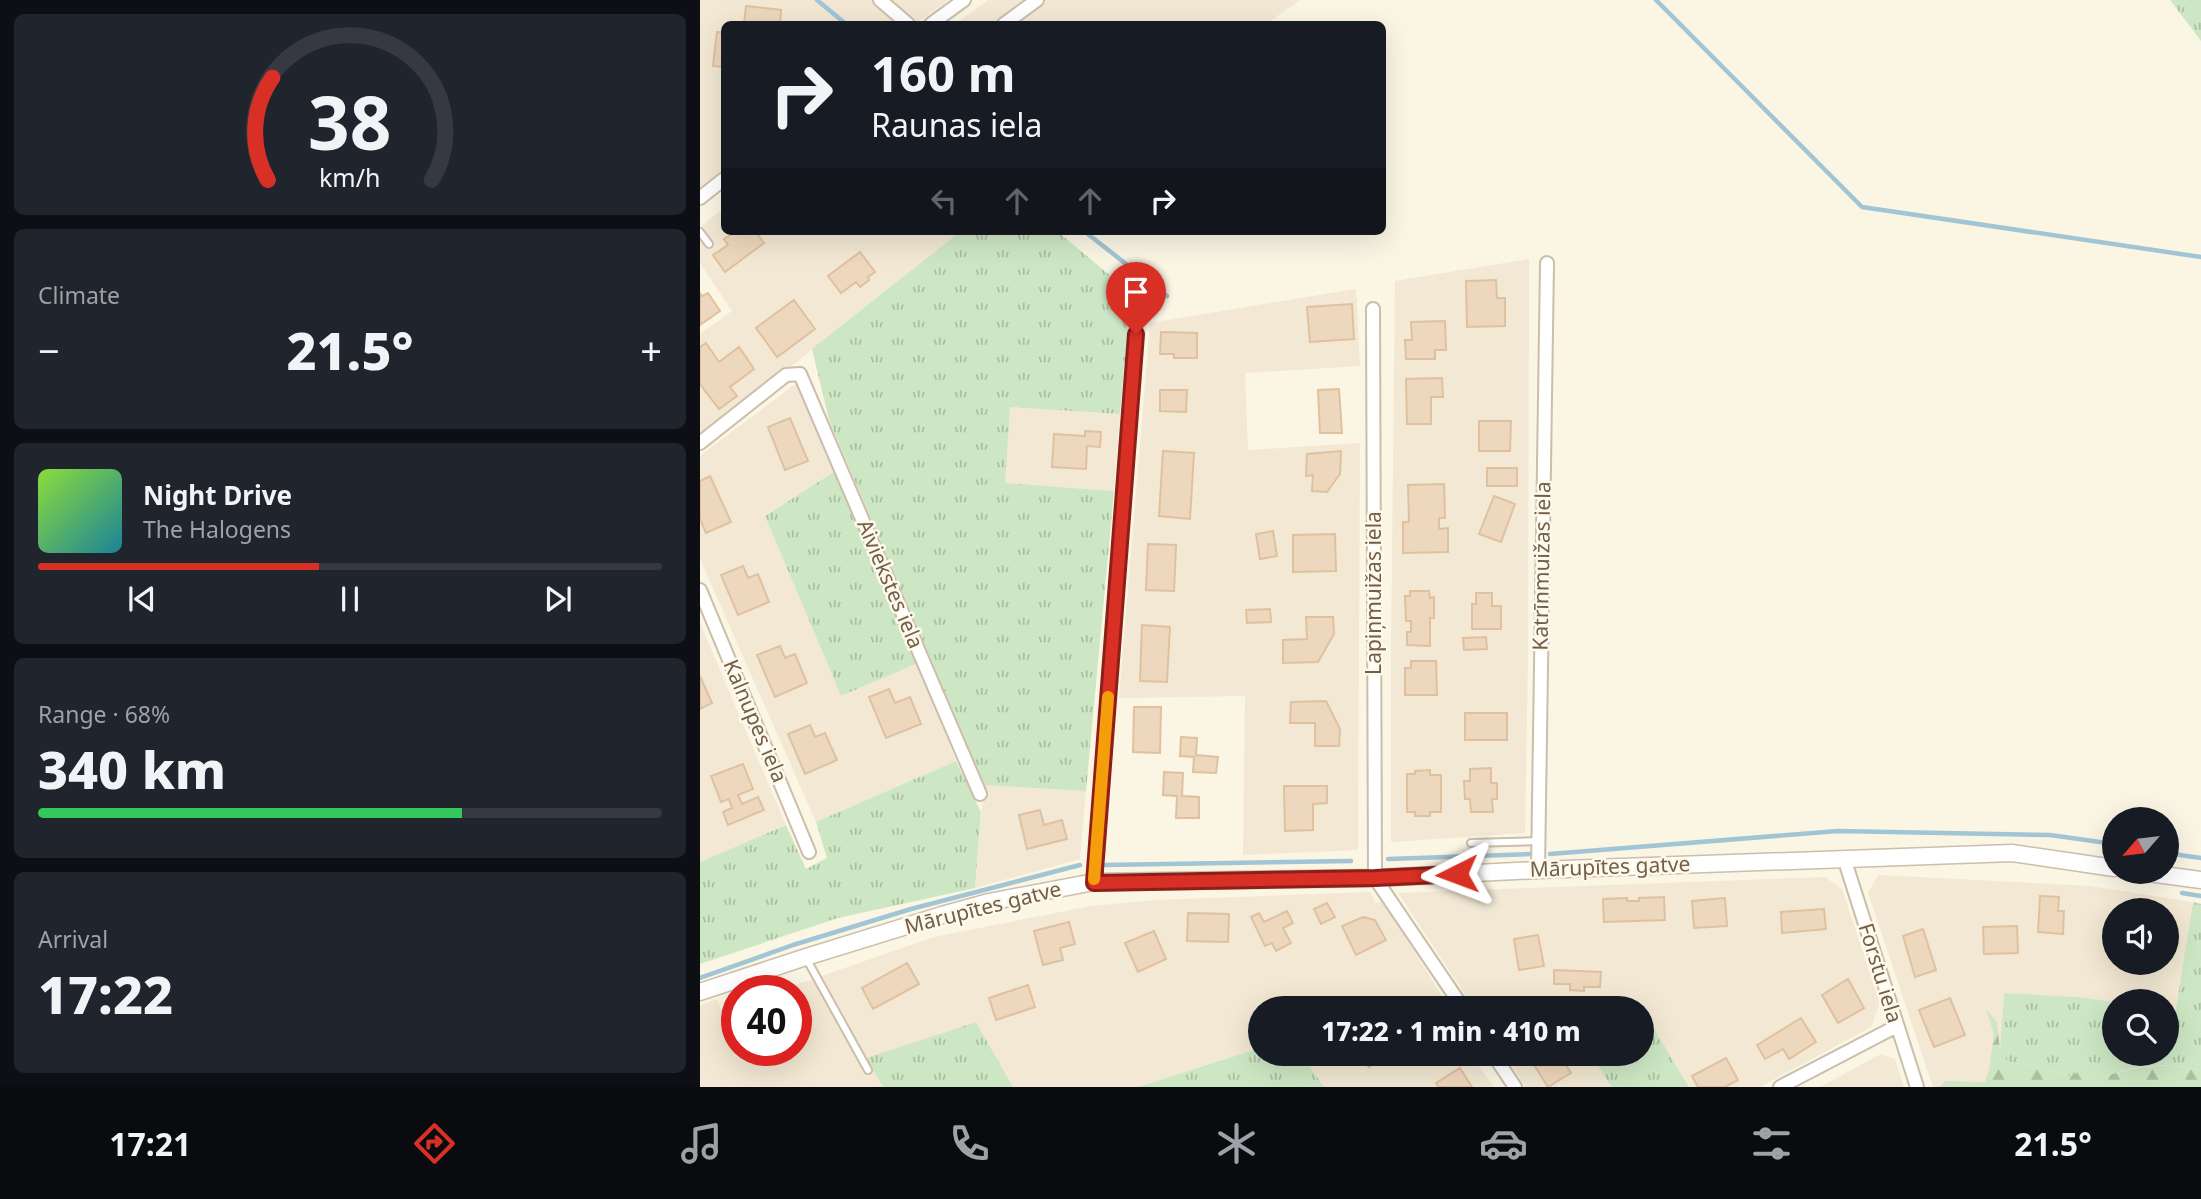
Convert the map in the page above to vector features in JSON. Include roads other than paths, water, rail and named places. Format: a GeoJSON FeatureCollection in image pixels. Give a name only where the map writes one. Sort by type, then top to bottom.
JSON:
{"type":"FeatureCollection","features":[{"type":"Feature","properties":{"kind":"street"},"geometry":{"type":"LineString","coordinates":[[880,0],[904,21]]}},
{"type":"Feature","properties":{"kind":"street"},"geometry":{"type":"LineString","coordinates":[[935,21],[964,0]]}},
{"type":"Feature","properties":{"kind":"street"},"geometry":{"type":"LineString","coordinates":[[1008,21],[1037,0]]}},
{"type":"Feature","properties":{"kind":"street"},"geometry":{"type":"LineString","coordinates":[[700,198],[721,181]]}},
{"type":"Feature","properties":{"kind":"street","name":"Katrīnmuižas iela"},"geometry":{"type":"LineString","coordinates":[[1538,870],[1547,263]]}},
{"type":"Feature","properties":{"kind":"street","name":"Lapiņmuižas iela"},"geometry":{"type":"LineString","coordinates":[[1373,309],[1375,878]]}},
{"type":"Feature","properties":{"kind":"street"},"geometry":{"type":"LineString","coordinates":[[1094,883],[1136,334]]}},
{"type":"Feature","properties":{"kind":"street","name":"Aiviekstes iela"},"geometry":{"type":"LineString","coordinates":[[700,443],[786,375],[800,374],[980,794]]}},
{"type":"Feature","properties":{"kind":"street","name":"Kalnupes iela"},"geometry":{"type":"LineString","coordinates":[[700,590],[809,852]]}},
{"type":"Feature","properties":{"kind":"street","name":"Mārupītes gatve"},"geometry":{"type":"LineString","coordinates":[[700,992],[989,902],[1094,883],[1375,878],[2012,853],[2102,866]]}},
{"type":"Feature","properties":{"kind":"street","name":"Forstu iela"},"geometry":{"type":"LineString","coordinates":[[1844,858],[1917,1087]]}},
{"type":"Feature","properties":{"kind":"street"},"geometry":{"type":"LineString","coordinates":[[2179,877],[2201,880]]}},
{"type":"Feature","properties":{"kind":"street"},"geometry":{"type":"LineString","coordinates":[[1375,878],[1455,996]]}},
{"type":"Feature","properties":{"kind":"street"},"geometry":{"type":"LineString","coordinates":[[1780,1087],[1897,1027]]}},
{"type":"Feature","properties":{"kind":"street"},"geometry":{"type":"LineString","coordinates":[[1501,1066],[1516,1087]]}},
{"type":"Feature","properties":{"kind":"lane"},"geometry":{"type":"LineString","coordinates":[[700,232],[709,244]]}},
{"type":"Feature","properties":{"kind":"lane"},"geometry":{"type":"LineString","coordinates":[[1471,843],[1539,841]]}},
{"type":"Feature","properties":{"kind":"lane"},"geometry":{"type":"LineString","coordinates":[[806,957],[868,1070]]}},
{"type":"Feature","properties":{"kind":"waterway"},"geometry":{"type":"LineString","coordinates":[[817,0],[842,21]]}},
{"type":"Feature","properties":{"kind":"waterway"},"geometry":{"type":"LineString","coordinates":[[1656,0],[1862,207],[2201,257]]}},
{"type":"Feature","properties":{"kind":"waterway"},"geometry":{"type":"LineString","coordinates":[[1089,235],[1167,296]]}},
{"type":"Feature","properties":{"kind":"waterway"},"geometry":{"type":"LineString","coordinates":[[1550,854],[1838,831],[2050,835],[2102,842]]}},
{"type":"Feature","properties":{"kind":"waterway"},"geometry":{"type":"LineString","coordinates":[[1388,859],[1530,854]]}},
{"type":"Feature","properties":{"kind":"waterway"},"geometry":{"type":"LineString","coordinates":[[2179,855],[2201,858]]}},
{"type":"Feature","properties":{"kind":"waterway"},"geometry":{"type":"LineString","coordinates":[[1105,865],[1351,861]]}},
{"type":"Feature","properties":{"kind":"waterway"},"geometry":{"type":"LineString","coordinates":[[700,978],[793,945],[911,909],[1080,865]]}},
{"type":"Feature","properties":{"kind":"waterway"},"geometry":{"type":"LineString","coordinates":[[2182,893],[2201,896]]}}]}
